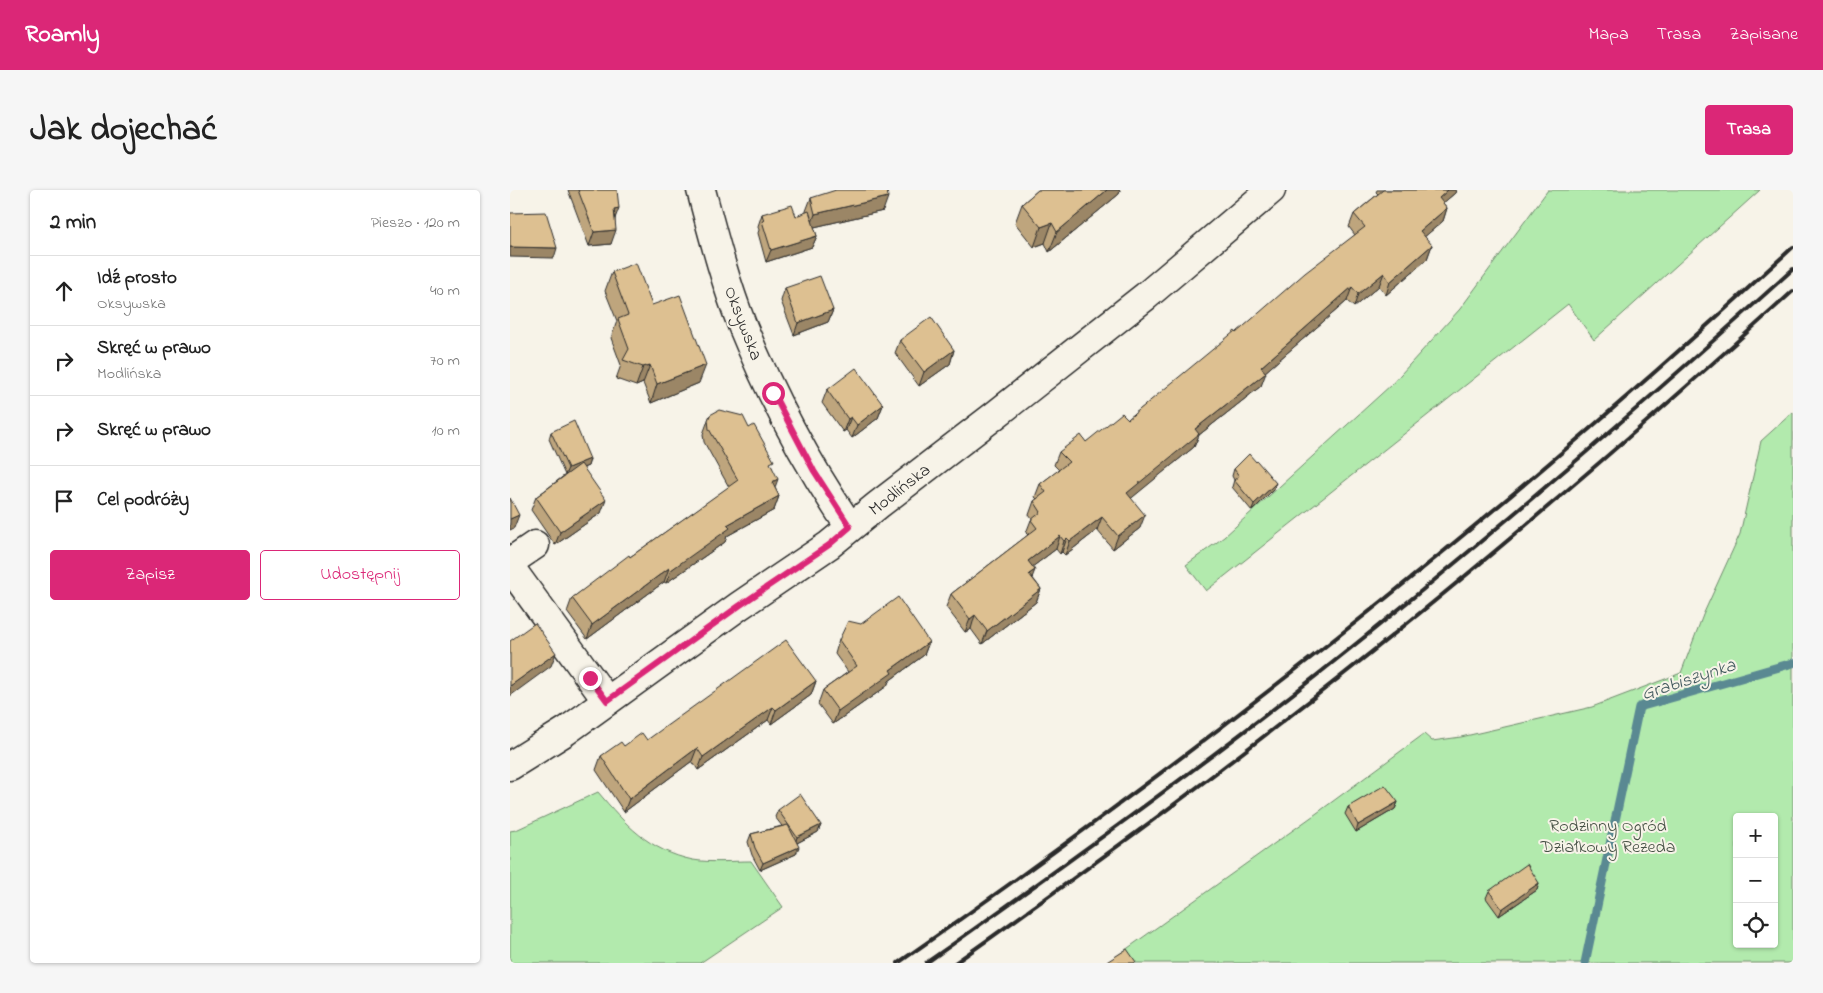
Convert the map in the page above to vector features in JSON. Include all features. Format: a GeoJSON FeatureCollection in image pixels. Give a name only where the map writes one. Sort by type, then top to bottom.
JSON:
{"type":"FeatureCollection","features":[{"type":"Feature","properties":{"kind":"street","name":"Oksywska"},"geometry":{"type":"LineString","coordinates":[[701,190],[715,243],[742,324],[773,393],[801,448],[829,496],[850,527]]}},
{"type":"Feature","properties":{"kind":"street","name":"Modlińska"},"geometry":{"type":"LineString","coordinates":[[510,766],[566,731],[739,606],[829,545],[1146,296],[1271,190]]}},
{"type":"Feature","properties":{"kind":"street"},"geometry":{"type":"LineString","coordinates":[[510,562],[535,545]]}},
{"type":"Feature","properties":{"kind":"street"},"geometry":{"type":"LineString","coordinates":[[510,566],[607,701]]}},
{"type":"Feature","properties":{"kind":"green space"},"geometry":{"type":"Polygon","coordinates":[[[1548,190],[1760,190],[1594,340],[1568,304],[1206,591],[1186,565],[1224,537],[1391,385],[1460,309],[1548,190]]]}},
{"type":"Feature","properties":{"kind":"green space","name":"Rodzinny Ogród Działkowy Rezeda"},"geometry":{"type":"Polygon","coordinates":[[[1793,412],[1793,963],[1107,963],[1424,734],[1432,741],[1461,737],[1592,707],[1681,673],[1703,615],[1740,534],[1761,441],[1793,412]]]}},
{"type":"Feature","properties":{"kind":"green space"},"geometry":{"type":"Polygon","coordinates":[[[598,792],[639,835],[663,850],[677,856],[700,861],[751,861],[783,907],[700,963],[510,963],[510,831],[516,830],[598,792]]]}},
{"type":"Feature","properties":{"kind":"building"},"geometry":{"type":"Polygon","coordinates":[[[578,190],[617,190],[619,208],[614,209],[616,230],[594,232],[578,190]]]}},
{"type":"Feature","properties":{"kind":"building"},"geometry":{"type":"Polygon","coordinates":[[[836,190],[887,190],[888,197],[815,214],[811,198],[836,190]]]}},
{"type":"Feature","properties":{"kind":"building"},"geometry":{"type":"Polygon","coordinates":[[[1038,190],[1107,190],[1057,232],[1052,223],[1041,227],[1022,204],[1038,190]]]}},
{"type":"Feature","properties":{"kind":"building"},"geometry":{"type":"Polygon","coordinates":[[[1383,190],[1448,190],[1439,198],[1447,208],[1420,231],[1432,245],[1390,282],[1384,273],[1358,294],[1352,287],[1261,367],[1266,373],[1195,429],[1199,434],[1127,493],[1145,515],[1118,536],[1102,517],[1070,541],[1067,538],[1064,541],[1060,536],[1028,561],[1035,570],[1029,574],[1041,589],[987,631],[975,615],[970,619],[951,594],[1037,528],[1031,520],[1041,512],[1034,501],[1046,492],[1040,484],[1069,462],[1059,452],[1081,435],[1086,442],[1122,413],[1128,419],[1235,331],[1236,333],[1305,273],[1365,227],[1354,214],[1383,190]]]}},
{"type":"Feature","properties":{"kind":"building"},"geometry":{"type":"Polygon","coordinates":[[[792,205],[796,216],[809,211],[817,236],[771,250],[762,221],[764,221],[762,214],[792,205]]]}},
{"type":"Feature","properties":{"kind":"building"},"geometry":{"type":"Polygon","coordinates":[[[546,212],[557,248],[510,247],[510,213],[546,212]]]}},
{"type":"Feature","properties":{"kind":"building"},"geometry":{"type":"Polygon","coordinates":[[[636,263],[652,305],[680,295],[706,365],[657,384],[650,365],[643,367],[623,360],[629,349],[618,319],[628,315],[612,272],[636,263]]]}},
{"type":"Feature","properties":{"kind":"building"},"geometry":{"type":"Polygon","coordinates":[[[820,276],[833,310],[798,323],[785,288],[820,276]]]}},
{"type":"Feature","properties":{"kind":"building"},"geometry":{"type":"Polygon","coordinates":[[[931,317],[954,350],[924,372],[900,340],[931,317]]]}},
{"type":"Feature","properties":{"kind":"building"},"geometry":{"type":"Polygon","coordinates":[[[856,368],[883,405],[857,425],[851,417],[848,419],[827,390],[856,368]]]}},
{"type":"Feature","properties":{"kind":"building"},"geometry":{"type":"Polygon","coordinates":[[[719,410],[743,416],[749,428],[754,425],[774,461],[770,463],[778,479],[772,482],[779,496],[727,525],[730,528],[671,570],[669,568],[592,625],[572,598],[629,555],[630,557],[738,480],[709,429],[708,420],[710,415],[719,410]]]}},
{"type":"Feature","properties":{"kind":"building"},"geometry":{"type":"Polygon","coordinates":[[[574,421],[590,459],[568,468],[551,432],[574,421]]]}},
{"type":"Feature","properties":{"kind":"building"},"geometry":{"type":"Polygon","coordinates":[[[1249,454],[1276,483],[1254,504],[1234,480],[1239,476],[1234,469],[1249,454]]]}},
{"type":"Feature","properties":{"kind":"building"},"geometry":{"type":"Polygon","coordinates":[[[581,464],[606,500],[560,532],[536,497],[581,464]]]}},
{"type":"Feature","properties":{"kind":"building"},"geometry":{"type":"Polygon","coordinates":[[[510,498],[519,515],[510,519],[510,498]]]}},
{"type":"Feature","properties":{"kind":"building"},"geometry":{"type":"Polygon","coordinates":[[[898,597],[929,642],[890,670],[892,673],[838,711],[823,690],[857,666],[839,640],[848,621],[861,624],[898,597]]]}},
{"type":"Feature","properties":{"kind":"building"},"geometry":{"type":"Polygon","coordinates":[[[535,623],[556,653],[510,686],[510,641],[535,623]]]}},
{"type":"Feature","properties":{"kind":"building"},"geometry":{"type":"Polygon","coordinates":[[[786,640],[816,681],[776,710],[773,707],[703,757],[697,748],[629,799],[601,756],[621,742],[624,746],[642,733],[647,740],[786,640]]]}},
{"type":"Feature","properties":{"kind":"building"},"geometry":{"type":"Polygon","coordinates":[[[1385,785],[1398,802],[1358,825],[1348,807],[1385,785]]]}},
{"type":"Feature","properties":{"kind":"building"},"geometry":{"type":"Polygon","coordinates":[[[800,794],[821,825],[797,837],[778,810],[800,794]]]}},
{"type":"Feature","properties":{"kind":"building"},"geometry":{"type":"Polygon","coordinates":[[[788,825],[799,847],[763,863],[755,848],[751,834],[788,825]]]}},
{"type":"Feature","properties":{"kind":"building"},"geometry":{"type":"Polygon","coordinates":[[[1527,864],[1539,883],[1502,909],[1489,891],[1527,864]]]}},
{"type":"Feature","properties":{"kind":"building"},"geometry":{"type":"Polygon","coordinates":[[[1127,949],[1136,962],[1105,963],[1127,949]]]}},
{"type":"Feature","properties":{"kind":"waterway","name":"Grabiszynka"},"geometry":{"type":"LineString","coordinates":[[1585,963],[1639,707],[1793,663]]}},
{"type":"Feature","properties":{"kind":"railway"},"geometry":{"type":"LineString","coordinates":[[898,963],[1131,795],[1358,620],[1470,530],[1579,438],[1793,247]]}},
{"type":"Feature","properties":{"kind":"railway"},"geometry":{"type":"LineString","coordinates":[[926,963],[1123,822],[1317,675],[1559,476],[1793,269]]}},
{"type":"Feature","properties":{"kind":"railway"},"geometry":{"type":"LineString","coordinates":[[955,963],[1198,787],[1343,674],[1540,514],[1793,291]]}},
{"type":"Feature","properties":{"kind":"route"},"geometry":{"type":"LineString","coordinates":[[590,678],[607,701],[739,606],[829,545],[850,527],[814,471],[773,393]]}}]}
